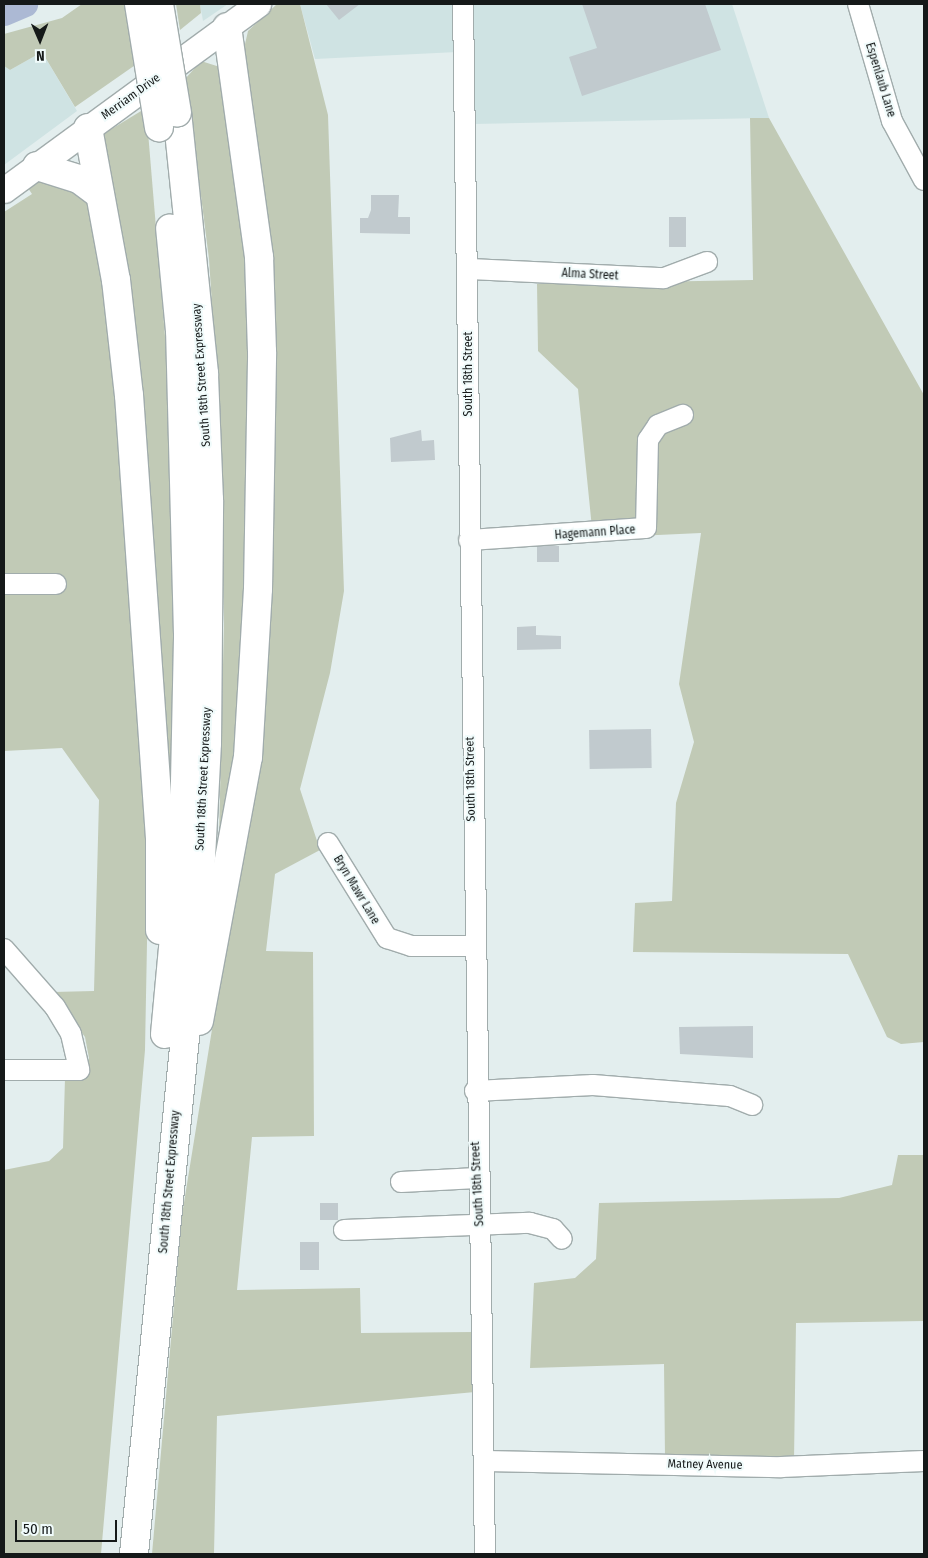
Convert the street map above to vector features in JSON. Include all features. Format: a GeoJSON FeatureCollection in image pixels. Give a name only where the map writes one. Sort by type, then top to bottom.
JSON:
{"type":"FeatureCollection","features":[{"type":"Feature","properties":{"kind":"highway","name":"South 18th Street Expressway"},"geometry":{"type":"LineString","coordinates":[[134,1554],[177,1102],[199,896],[208,743],[209,500],[204,373],[168,120],[138,4]]}},
{"type":"Feature","properties":{"kind":"highway","name":"South 18th Street Expressway"},"geometry":{"type":"LineString","coordinates":[[115,1554],[184,829],[188,595],[180,331],[168,120],[159,4]]}},
{"type":"Feature","properties":{"kind":"highway"},"geometry":{"type":"LineString","coordinates":[[177,1102],[208,989],[223,908],[248,757],[256,668],[262,352],[258,258],[227,27]]}},
{"type":"Feature","properties":{"kind":"highway"},"geometry":{"type":"LineString","coordinates":[[88,128],[116,280],[129,395],[160,838],[159,919],[168,1002]]}},
{"type":"Feature","properties":{"kind":"highway"},"geometry":{"type":"LineString","coordinates":[[37,166],[79,179],[100,195]]}},
{"type":"Feature","properties":{"kind":"main road","name":"Merriam Drive"},"geometry":{"type":"LineString","coordinates":[[4,190],[258,4]]}},
{"type":"Feature","properties":{"kind":"street","name":"South 18th Street"},"geometry":{"type":"LineString","coordinates":[[463,4],[470,269],[469,540],[476,1178],[480,1223],[486,1461],[485,1554]]}},
{"type":"Feature","properties":{"kind":"street","name":"Espenlaub Lane"},"geometry":{"type":"LineString","coordinates":[[858,4],[892,121],[924,180]]}},
{"type":"Feature","properties":{"kind":"street","name":"Alma Street"},"geometry":{"type":"LineString","coordinates":[[470,269],[664,278],[707,262]]}},
{"type":"Feature","properties":{"kind":"street","name":"Hagemann Place"},"geometry":{"type":"LineString","coordinates":[[469,540],[646,528],[648,440],[658,425],[683,415]]}},
{"type":"Feature","properties":{"kind":"street"},"geometry":{"type":"LineString","coordinates":[[4,584],[56,584]]}},
{"type":"Feature","properties":{"kind":"street","name":"Bryn Mawr Lane"},"geometry":{"type":"LineString","coordinates":[[328,844],[387,938],[411,946],[473,946]]}},
{"type":"Feature","properties":{"kind":"street"},"geometry":{"type":"LineString","coordinates":[[4,949],[59,1014],[71,1034],[79,1070],[4,1070]]}},
{"type":"Feature","properties":{"kind":"street"},"geometry":{"type":"LineString","coordinates":[[475,1091],[593,1085],[730,1096],[752,1105]]}},
{"type":"Feature","properties":{"kind":"street"},"geometry":{"type":"LineString","coordinates":[[401,1182],[476,1178]]}},
{"type":"Feature","properties":{"kind":"street"},"geometry":{"type":"LineString","coordinates":[[344,1230],[480,1223],[540,1224],[562,1238]]}},
{"type":"Feature","properties":{"kind":"street","name":"Matney Avenue"},"geometry":{"type":"LineString","coordinates":[[486,1461],[781,1467],[924,1461]]}},
{"type":"Feature","properties":{"kind":"shaded area"},"geometry":{"type":"Polygon","coordinates":[[[200,4],[228,4],[203,21],[200,4]]]}},
{"type":"Feature","properties":{"kind":"shaded area"},"geometry":{"type":"Polygon","coordinates":[[[300,4],[456,4],[457,52],[315,59],[300,4]]]}},
{"type":"Feature","properties":{"kind":"shaded area"},"geometry":{"type":"Polygon","coordinates":[[[473,4],[732,4],[769,118],[474,124],[473,4]]]}},
{"type":"Feature","properties":{"kind":"shaded area"},"geometry":{"type":"Polygon","coordinates":[[[42,52],[77,111],[4,165],[4,66],[10,70],[42,52]]]}},
{"type":"Feature","properties":{"kind":"green space"},"geometry":{"type":"Polygon","coordinates":[[[82,4],[132,4],[141,61],[75,107],[42,52],[10,70],[4,66],[4,34],[62,18],[82,4]]]}},
{"type":"Feature","properties":{"kind":"green space"},"geometry":{"type":"Polygon","coordinates":[[[176,4],[200,4],[201,13],[180,30],[176,4]]]}},
{"type":"Feature","properties":{"kind":"green space"},"geometry":{"type":"Polygon","coordinates":[[[277,4],[300,4],[328,115],[344,591],[330,673],[300,789],[320,850],[275,874],[266,951],[313,952],[314,1136],[252,1137],[237,1290],[360,1288],[361,1333],[474,1332],[475,1392],[217,1416],[214,1554],[152,1554],[182,1215],[257,751],[243,53],[248,31],[277,4]]]}},
{"type":"Feature","properties":{"kind":"green space"},"geometry":{"type":"Polygon","coordinates":[[[201,61],[223,68],[253,271],[249,688],[218,880],[224,622],[220,427],[209,259],[186,78],[201,61]]]}},
{"type":"Feature","properties":{"kind":"green space"},"geometry":{"type":"Polygon","coordinates":[[[146,108],[170,396],[176,692],[170,820],[100,136],[146,108]]]}},
{"type":"Feature","properties":{"kind":"green space"},"geometry":{"type":"Polygon","coordinates":[[[750,118],[769,118],[924,395],[924,1042],[901,1044],[887,1037],[848,954],[633,952],[635,903],[672,901],[676,803],[694,742],[679,684],[701,533],[593,538],[578,389],[538,351],[537,284],[753,280],[750,118]]]}},
{"type":"Feature","properties":{"kind":"green space"},"geometry":{"type":"Polygon","coordinates":[[[44,180],[58,181],[89,201],[112,333],[149,836],[145,1050],[101,1554],[4,1554],[4,1170],[49,1161],[63,1148],[65,1078],[87,1065],[89,1058],[85,1037],[53,992],[94,991],[99,800],[62,748],[4,751],[4,212],[32,194],[26,185],[44,180]]]}},
{"type":"Feature","properties":{"kind":"green space"},"geometry":{"type":"Polygon","coordinates":[[[898,1155],[924,1155],[924,1321],[796,1323],[794,1460],[665,1458],[664,1364],[530,1368],[534,1283],[575,1278],[596,1259],[599,1203],[839,1198],[892,1185],[898,1155]]]}},
{"type":"Feature","properties":{"kind":"building"},"geometry":{"type":"Polygon","coordinates":[[[326,4],[360,4],[339,20],[326,4]]]}},
{"type":"Feature","properties":{"kind":"building"},"geometry":{"type":"Polygon","coordinates":[[[582,4],[705,4],[721,50],[582,96],[569,57],[597,48],[582,4]]]}},
{"type":"Feature","properties":{"kind":"building"},"geometry":{"type":"Polygon","coordinates":[[[371,195],[399,195],[398,217],[410,217],[410,234],[360,233],[360,218],[368,218],[371,210],[371,195]]]}},
{"type":"Feature","properties":{"kind":"building"},"geometry":{"type":"Polygon","coordinates":[[[669,217],[686,217],[686,247],[669,247],[669,217]]]}},
{"type":"Feature","properties":{"kind":"building"},"geometry":{"type":"Polygon","coordinates":[[[421,430],[422,441],[434,440],[435,460],[391,462],[390,438],[421,430]]]}},
{"type":"Feature","properties":{"kind":"building"},"geometry":{"type":"Polygon","coordinates":[[[537,546],[559,546],[559,562],[537,562],[537,546]]]}},
{"type":"Feature","properties":{"kind":"building"},"geometry":{"type":"Polygon","coordinates":[[[536,626],[536,635],[561,636],[561,649],[517,650],[517,627],[536,626]]]}},
{"type":"Feature","properties":{"kind":"building"},"geometry":{"type":"Polygon","coordinates":[[[651,729],[652,768],[590,769],[589,730],[651,729]]]}},
{"type":"Feature","properties":{"kind":"building"},"geometry":{"type":"Polygon","coordinates":[[[753,1026],[753,1058],[680,1054],[679,1027],[753,1026]]]}},
{"type":"Feature","properties":{"kind":"building"},"geometry":{"type":"Polygon","coordinates":[[[320,1203],[338,1203],[338,1220],[320,1220],[320,1203]]]}},
{"type":"Feature","properties":{"kind":"building"},"geometry":{"type":"Polygon","coordinates":[[[300,1242],[319,1242],[319,1270],[300,1270],[300,1242]]]}},
{"type":"Feature","properties":{"kind":"waterway"},"geometry":{"type":"LineString","coordinates":[[4,13],[25,4]]}}]}
